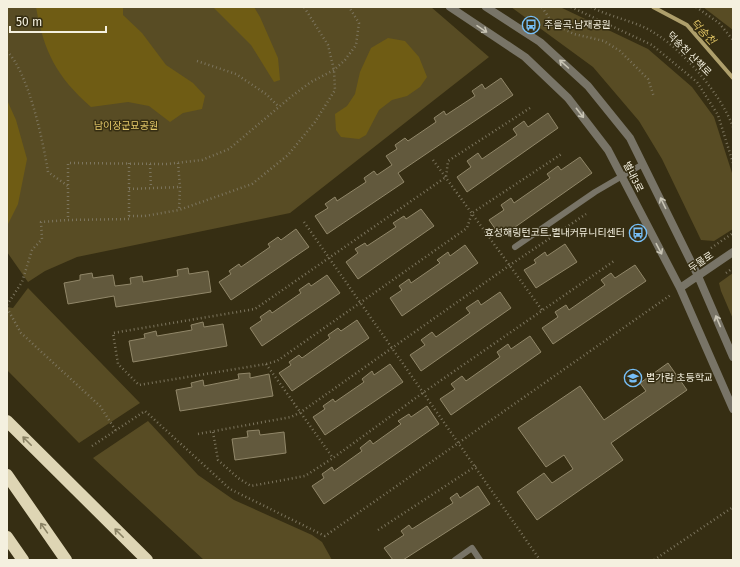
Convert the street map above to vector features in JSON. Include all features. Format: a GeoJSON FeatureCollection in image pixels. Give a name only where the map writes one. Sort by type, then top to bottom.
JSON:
{"type":"FeatureCollection","features":[{"type":"Feature","properties":{"kind":"highway"},"geometry":{"type":"LineString","coordinates":[[7,421],[147,560]]}},
{"type":"Feature","properties":{"kind":"highway"},"geometry":{"type":"LineString","coordinates":[[7,475],[66,560]]}},
{"type":"Feature","properties":{"kind":"highway"},"geometry":{"type":"LineString","coordinates":[[7,537],[22,560]]}},
{"type":"Feature","properties":{"kind":"street","name":"별내3로"},"geometry":{"type":"LineString","coordinates":[[450,7],[525,57],[568,98],[608,150],[680,288],[733,409]]}},
{"type":"Feature","properties":{"kind":"street","name":"별내3로"},"geometry":{"type":"LineString","coordinates":[[486,7],[540,42],[588,86],[630,138],[698,276],[733,357]]}},
{"type":"Feature","properties":{"kind":"street","name":"두물로"},"geometry":{"type":"LineString","coordinates":[[680,288],[733,252]]}},
{"type":"Feature","properties":{"kind":"lane"},"geometry":{"type":"LineString","coordinates":[[515,247],[595,192],[643,164]]}},
{"type":"Feature","properties":{"kind":"lane"},"geometry":{"type":"LineString","coordinates":[[454,560],[472,548],[480,560]]}},
{"type":"Feature","properties":{"kind":"path"},"geometry":{"type":"LineString","coordinates":[[129,216],[145,216],[179,210],[252,184],[288,155],[315,122],[335,90],[334,70],[328,45],[304,7]]}},
{"type":"Feature","properties":{"kind":"path"},"geometry":{"type":"LineString","coordinates":[[68,220],[68,163],[178,163],[202,160],[229,149],[311,82],[334,70],[345,60],[356,45],[359,24],[349,7]]}},
{"type":"Feature","properties":{"kind":"path"},"geometry":{"type":"LineString","coordinates":[[542,7],[551,21],[560,27],[574,34],[604,41],[620,51],[648,79],[654,97]]}},
{"type":"Feature","properties":{"kind":"path"},"geometry":{"type":"LineString","coordinates":[[571,7],[652,45],[697,82],[718,115],[733,163]]}},
{"type":"Feature","properties":{"kind":"path","name":"덕송천 산책로"},"geometry":{"type":"LineString","coordinates":[[591,7],[656,33],[683,56],[714,91],[727,111],[733,127]]}},
{"type":"Feature","properties":{"kind":"path"},"geometry":{"type":"LineString","coordinates":[[696,7],[719,23],[733,39]]}},
{"type":"Feature","properties":{"kind":"path"},"geometry":{"type":"LineString","coordinates":[[7,51],[12,57],[25,85],[42,134],[48,172],[68,186]]}},
{"type":"Feature","properties":{"kind":"path"},"geometry":{"type":"LineString","coordinates":[[197,61],[236,74],[266,94],[279,107]]}},
{"type":"Feature","properties":{"kind":"path"},"geometry":{"type":"LineString","coordinates":[[530,108],[448,161],[446,177],[255,309],[113,333],[118,364],[140,385],[277,361],[467,228],[472,213],[563,153]]}},
{"type":"Feature","properties":{"kind":"path"},"geometry":{"type":"LineString","coordinates":[[433,160],[542,310]]}},
{"type":"Feature","properties":{"kind":"path"},"geometry":{"type":"LineString","coordinates":[[7,305],[22,282],[32,250],[42,240],[41,222],[68,220],[129,220],[129,163]]}},
{"type":"Feature","properties":{"kind":"path"},"geometry":{"type":"LineString","coordinates":[[178,163],[180,187],[179,210]]}},
{"type":"Feature","properties":{"kind":"path"},"geometry":{"type":"LineString","coordinates":[[150,164],[151,188]]}},
{"type":"Feature","properties":{"kind":"path"},"geometry":{"type":"LineString","coordinates":[[129,189],[180,187]]}},
{"type":"Feature","properties":{"kind":"path"},"geometry":{"type":"LineString","coordinates":[[198,434],[291,417],[301,412],[510,265],[586,214]]}},
{"type":"Feature","properties":{"kind":"path"},"geometry":{"type":"LineString","coordinates":[[304,222],[460,443],[540,560]]}},
{"type":"Feature","properties":{"kind":"path"},"geometry":{"type":"LineString","coordinates":[[711,248],[733,233]]}},
{"type":"Feature","properties":{"kind":"path"},"geometry":{"type":"LineString","coordinates":[[213,432],[218,460],[238,478],[250,486],[305,476],[333,458],[424,392],[614,261]]}},
{"type":"Feature","properties":{"kind":"path"},"geometry":{"type":"LineString","coordinates":[[726,273],[733,268]]}},
{"type":"Feature","properties":{"kind":"path"},"geometry":{"type":"LineString","coordinates":[[92,446],[146,411],[230,489],[325,536],[680,288]]}},
{"type":"Feature","properties":{"kind":"path"},"geometry":{"type":"LineString","coordinates":[[7,308],[21,333],[71,377],[100,406],[116,431]]}},
{"type":"Feature","properties":{"kind":"path"},"geometry":{"type":"LineString","coordinates":[[266,364],[333,458]]}},
{"type":"Feature","properties":{"kind":"path"},"geometry":{"type":"LineString","coordinates":[[378,530],[476,466]]}},
{"type":"Feature","properties":{"kind":"path"},"geometry":{"type":"LineString","coordinates":[[654,560],[733,508]]}},
{"type":"Feature","properties":{"kind":"green space","name":"남이장군묘공원"},"geometry":{"type":"Polygon","coordinates":[[[7,7],[431,7],[489,57],[290,213],[77,257],[45,271],[28,282],[7,252],[7,7]]]}},
{"type":"Feature","properties":{"kind":"green space"},"geometry":{"type":"Polygon","coordinates":[[[511,7],[560,7],[648,49],[692,87],[714,117],[733,176],[733,229],[714,241],[701,240],[662,159],[639,121],[593,67],[511,7]]]}},
{"type":"Feature","properties":{"kind":"green space"},"geometry":{"type":"Polygon","coordinates":[[[703,7],[732,7],[733,30],[703,7]]]}},
{"type":"Feature","properties":{"kind":"green space"},"geometry":{"type":"Polygon","coordinates":[[[733,273],[733,319],[719,283],[733,273]]]}},
{"type":"Feature","properties":{"kind":"green space"},"geometry":{"type":"Polygon","coordinates":[[[28,288],[140,403],[79,443],[7,370],[7,307],[13,308],[28,288]]]}},
{"type":"Feature","properties":{"kind":"green space"},"geometry":{"type":"Polygon","coordinates":[[[148,421],[198,475],[234,500],[312,535],[322,542],[332,560],[204,560],[93,458],[148,421]]]}},
{"type":"Feature","properties":{"kind":"shaded area"},"geometry":{"type":"Polygon","coordinates":[[[36,7],[123,7],[123,15],[142,33],[166,65],[193,83],[205,96],[202,109],[183,113],[170,122],[149,106],[128,102],[91,107],[69,85],[53,62],[43,37],[36,7]]]}},
{"type":"Feature","properties":{"kind":"shaded area"},"geometry":{"type":"Polygon","coordinates":[[[213,7],[254,7],[278,58],[280,80],[274,82],[251,45],[213,7]]]}},
{"type":"Feature","properties":{"kind":"shaded area"},"geometry":{"type":"Polygon","coordinates":[[[388,38],[405,41],[419,57],[427,77],[420,87],[407,96],[392,100],[379,110],[366,135],[359,139],[341,137],[336,130],[335,114],[347,106],[355,94],[360,72],[371,48],[388,38]]]}},
{"type":"Feature","properties":{"kind":"shaded area"},"geometry":{"type":"Polygon","coordinates":[[[7,100],[16,120],[27,159],[18,204],[7,226],[7,100]]]}},
{"type":"Feature","properties":{"kind":"building"},"geometry":{"type":"Polygon","coordinates":[[[501,78],[513,95],[398,173],[404,182],[327,234],[315,216],[328,208],[325,204],[335,197],[337,201],[366,182],[364,178],[374,171],[377,175],[392,165],[386,156],[397,149],[395,145],[405,138],[408,141],[436,122],[434,118],[444,111],[446,115],[475,96],[472,91],[482,84],[485,89],[501,78]]]}},
{"type":"Feature","properties":{"kind":"building"},"geometry":{"type":"Polygon","coordinates":[[[548,113],[558,128],[467,192],[457,177],[471,167],[467,161],[478,153],[482,159],[517,135],[513,129],[524,121],[528,127],[548,113]]]}},
{"type":"Feature","properties":{"kind":"building"},"geometry":{"type":"Polygon","coordinates":[[[580,157],[592,173],[501,237],[489,220],[504,210],[501,205],[511,198],[514,203],[550,178],[547,174],[558,166],[561,170],[580,157]]]}},
{"type":"Feature","properties":{"kind":"building"},"geometry":{"type":"Polygon","coordinates":[[[421,209],[434,226],[358,279],[346,262],[358,253],[355,249],[365,243],[367,246],[396,227],[393,223],[404,216],[406,219],[421,209]]]}},
{"type":"Feature","properties":{"kind":"building"},"geometry":{"type":"Polygon","coordinates":[[[296,229],[309,247],[231,300],[219,282],[231,274],[229,271],[239,264],[241,267],[270,247],[268,244],[278,237],[281,240],[296,229]]]}},
{"type":"Feature","properties":{"kind":"building"},"geometry":{"type":"Polygon","coordinates":[[[565,244],[577,262],[536,288],[524,270],[536,263],[534,260],[545,252],[547,256],[565,244]]]}},
{"type":"Feature","properties":{"kind":"building"},"geometry":{"type":"Polygon","coordinates":[[[465,245],[478,263],[402,316],[390,298],[402,290],[399,286],[409,279],[411,283],[440,263],[437,260],[448,252],[450,256],[465,245]]]}},
{"type":"Feature","properties":{"kind":"building"},"geometry":{"type":"Polygon","coordinates":[[[635,265],[646,281],[553,344],[542,328],[558,317],[555,312],[566,305],[569,310],[605,285],[601,280],[611,273],[615,278],[635,265]]]}},
{"type":"Feature","properties":{"kind":"building"},"geometry":{"type":"Polygon","coordinates":[[[188,268],[189,274],[208,271],[211,292],[116,307],[114,296],[68,304],[64,283],[80,280],[80,275],[92,273],[93,278],[113,275],[115,286],[131,284],[130,278],[142,276],[143,282],[178,276],[177,270],[188,268]]]}},
{"type":"Feature","properties":{"kind":"building"},"geometry":{"type":"Polygon","coordinates":[[[327,275],[340,293],[262,346],[250,328],[262,320],[260,317],[270,310],[272,313],[301,293],[299,290],[309,283],[311,286],[327,275]]]}},
{"type":"Feature","properties":{"kind":"building"},"geometry":{"type":"Polygon","coordinates":[[[500,292],[511,308],[421,371],[410,355],[425,345],[421,340],[432,332],[436,337],[470,313],[466,308],[478,300],[481,305],[500,292]]]}},
{"type":"Feature","properties":{"kind":"building"},"geometry":{"type":"Polygon","coordinates":[[[357,320],[369,338],[292,391],[279,373],[291,365],[289,362],[299,355],[302,358],[330,338],[328,335],[338,328],[341,331],[357,320]]]}},
{"type":"Feature","properties":{"kind":"building"},"geometry":{"type":"Polygon","coordinates":[[[203,322],[204,327],[223,324],[227,346],[133,362],[129,341],[145,338],[144,334],[156,331],[157,336],[192,330],[191,325],[203,322]]]}},
{"type":"Feature","properties":{"kind":"building"},"geometry":{"type":"Polygon","coordinates":[[[530,336],[541,352],[451,415],[440,399],[455,389],[451,384],[462,376],[466,381],[500,357],[497,352],[508,344],[511,349],[530,336]]]}},
{"type":"Feature","properties":{"kind":"building"},"geometry":{"type":"Polygon","coordinates":[[[668,363],[687,390],[611,443],[623,460],[537,520],[517,492],[544,473],[552,483],[573,469],[564,455],[546,467],[518,428],[580,386],[604,420],[646,391],[640,383],[668,363]]]}},
{"type":"Feature","properties":{"kind":"building"},"geometry":{"type":"Polygon","coordinates":[[[390,364],[403,382],[325,435],[313,417],[325,409],[323,406],[333,399],[335,402],[364,382],[362,379],[372,371],[374,375],[390,364]]]}},
{"type":"Feature","properties":{"kind":"building"},"geometry":{"type":"Polygon","coordinates":[[[250,373],[250,378],[269,374],[273,396],[180,411],[176,390],[192,387],[191,383],[203,380],[204,386],[239,379],[238,374],[250,373]]]}},
{"type":"Feature","properties":{"kind":"building"},"geometry":{"type":"Polygon","coordinates":[[[427,406],[439,424],[324,504],[312,486],[324,478],[322,474],[332,467],[334,471],[362,451],[360,448],[370,440],[373,444],[401,424],[398,421],[409,414],[411,417],[427,406]]]}},
{"type":"Feature","properties":{"kind":"building"},"geometry":{"type":"Polygon","coordinates":[[[259,430],[260,435],[284,432],[286,453],[235,460],[232,439],[248,437],[247,431],[259,430]]]}},
{"type":"Feature","properties":{"kind":"building"},"geometry":{"type":"Polygon","coordinates":[[[478,486],[490,504],[403,560],[393,560],[384,548],[404,535],[401,531],[409,525],[412,529],[453,503],[450,498],[457,493],[460,498],[478,486]]]}},
{"type":"Feature","properties":{"kind":"waterway","name":"덕송천"},"geometry":{"type":"LineString","coordinates":[[653,7],[687,25],[733,78]]}},
{"type":"Feature","properties":{"kind":"place","name":"주을곡.남재공원"},"geometry":{"type":"Point","coordinates":[531,25]}},
{"type":"Feature","properties":{"kind":"place","name":"효성해링턴코트.별내커뮤니티센터"},"geometry":{"type":"Point","coordinates":[638,233]}},
{"type":"Feature","properties":{"kind":"place","name":"별가람 초등학교"},"geometry":{"type":"Point","coordinates":[633,378]}}]}
